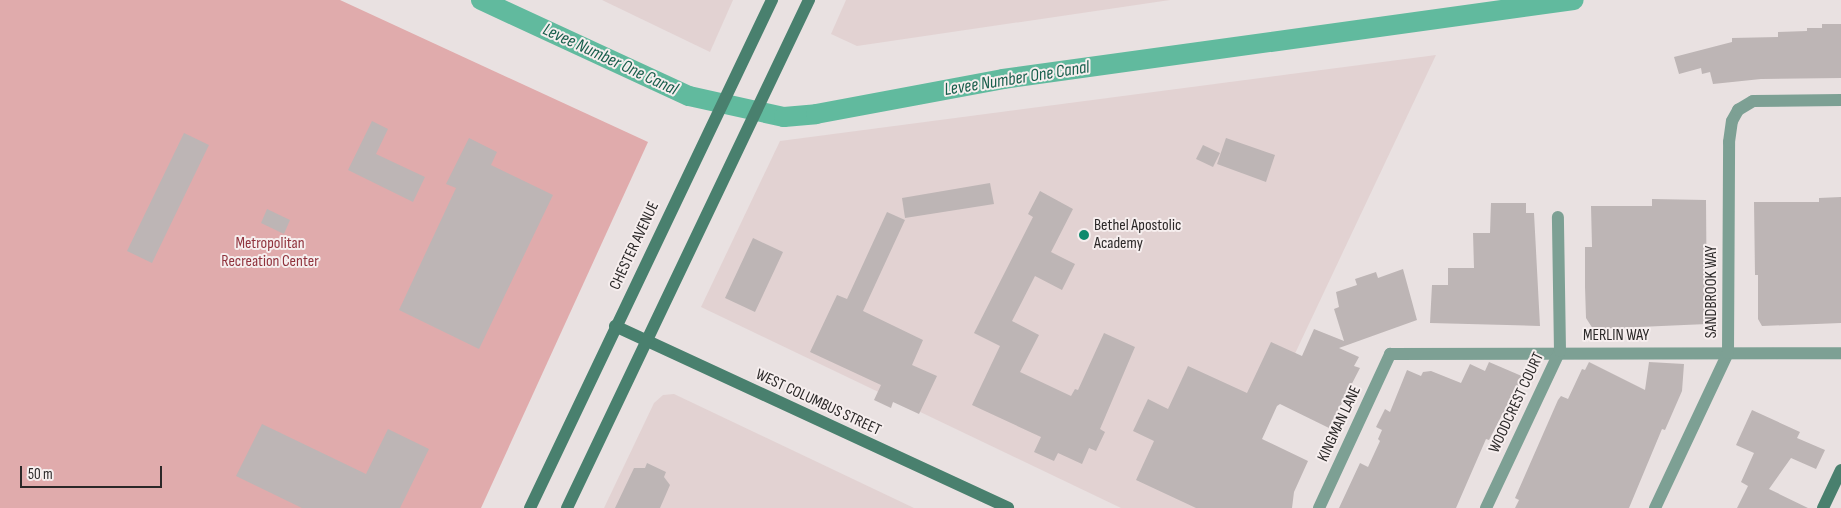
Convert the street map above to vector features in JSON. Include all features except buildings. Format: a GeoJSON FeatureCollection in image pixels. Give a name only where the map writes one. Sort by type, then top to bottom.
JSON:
{"type":"FeatureCollection","features":[{"type":"Feature","properties":{"kind":"main road","name":"CHESTER AVENUE"},"geometry":{"type":"LineString","coordinates":[[530,508],[615,326],[772,0]]}},
{"type":"Feature","properties":{"kind":"main road"},"geometry":{"type":"LineString","coordinates":[[567,508],[809,0]]}},
{"type":"Feature","properties":{"kind":"main road","name":"WEST COLUMBUS STREET"},"geometry":{"type":"LineString","coordinates":[[615,326],[1008,508]]}},
{"type":"Feature","properties":{"kind":"main road"},"geometry":{"type":"LineString","coordinates":[[1823,508],[1841,470]]}},
{"type":"Feature","properties":{"kind":"street","name":"SANDBROOK WAY"},"geometry":{"type":"LineString","coordinates":[[1655,508],[1728,353],[1729,142],[1732,121],[1738,110],[1753,102],[1841,100]]}},
{"type":"Feature","properties":{"kind":"street","name":"WOODCREST COURT"},"geometry":{"type":"LineString","coordinates":[[1486,508],[1560,351],[1558,217]]}},
{"type":"Feature","properties":{"kind":"street","name":"MERLIN WAY"},"geometry":{"type":"LineString","coordinates":[[1390,354],[1560,351],[1841,352]]}},
{"type":"Feature","properties":{"kind":"street","name":"KINGMAN LANE"},"geometry":{"type":"LineString","coordinates":[[1319,508],[1390,354]]}},
{"type":"Feature","properties":{"kind":"shaded area"},"geometry":{"type":"Polygon","coordinates":[[[602,0],[733,0],[710,52],[602,0]]]}},
{"type":"Feature","properties":{"kind":"shaded area"},"geometry":{"type":"Polygon","coordinates":[[[846,0],[1170,0],[857,46],[831,34],[846,0]]]}},
{"type":"Feature","properties":{"kind":"shaded area","name":"Bethel Apostolic Academy"},"geometry":{"type":"Polygon","coordinates":[[[1436,55],[1222,508],[1121,508],[701,307],[780,141],[1436,55]]]}},
{"type":"Feature","properties":{"kind":"shaded area"},"geometry":{"type":"Polygon","coordinates":[[[674,394],[914,508],[604,508],[654,403],[663,395],[674,394]]]}},
{"type":"Feature","properties":{"kind":"green space","name":"Metropolitan Recreation Center"},"geometry":{"type":"Polygon","coordinates":[[[0,0],[340,0],[648,142],[481,508],[0,508],[0,0]]]}},
{"type":"Feature","properties":{"kind":"waterway","name":"Levee Number One Canal"},"geometry":{"type":"LineString","coordinates":[[481,0],[689,96],[784,117],[816,114],[1003,79],[1574,0]]}},
{"type":"Feature","properties":{"kind":"place","name":"Bethel Apostolic Academy"},"geometry":{"type":"Point","coordinates":[1084,235]}}]}
